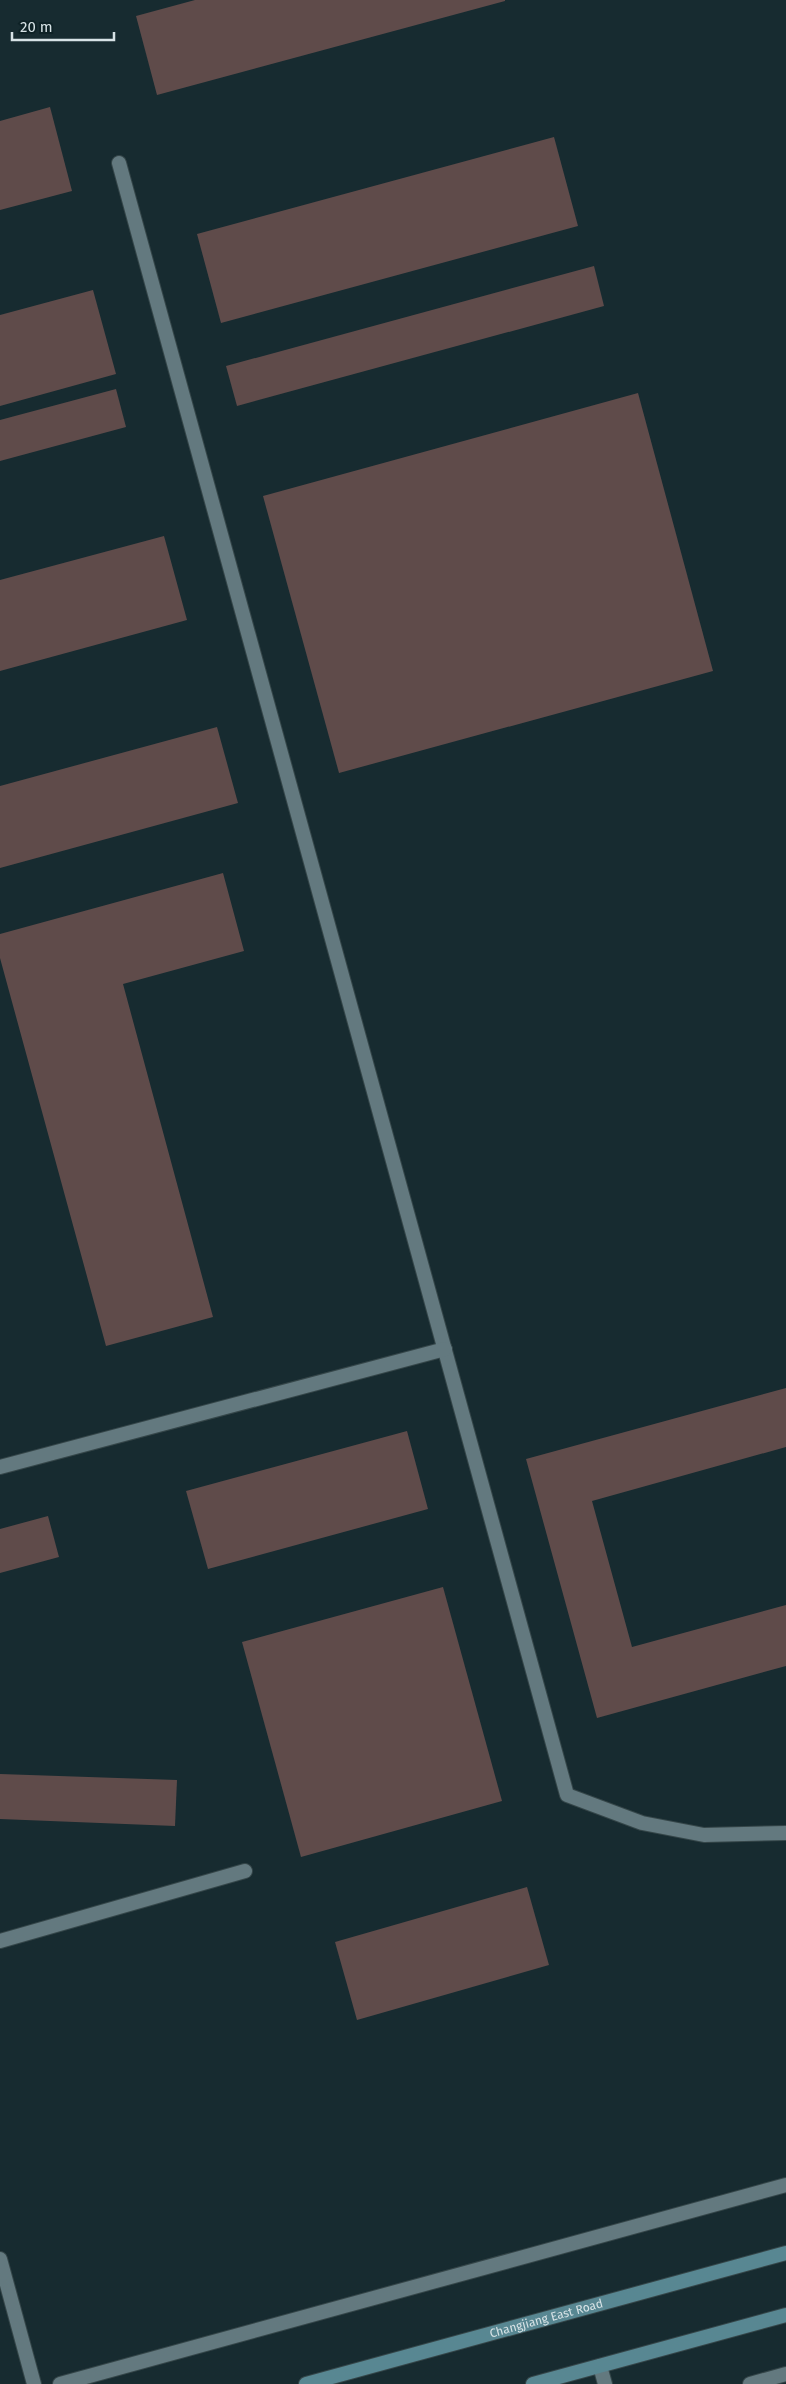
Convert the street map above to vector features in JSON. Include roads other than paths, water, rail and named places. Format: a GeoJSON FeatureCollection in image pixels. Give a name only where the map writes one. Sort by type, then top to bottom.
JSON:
{"type":"FeatureCollection","features":[{"type":"Feature","properties":{"kind":"main road","name":"Changjiang East Road"},"geometry":{"type":"LineString","coordinates":[[306,2384],[786,2252]]}},
{"type":"Feature","properties":{"kind":"main road"},"geometry":{"type":"LineString","coordinates":[[533,2384],[786,2315]]}},
{"type":"Feature","properties":{"kind":"street"},"geometry":{"type":"LineString","coordinates":[[119,163],[567,1795],[642,1823],[704,1835],[786,1833]]}},
{"type":"Feature","properties":{"kind":"street"},"geometry":{"type":"LineString","coordinates":[[0,1467],[445,1349]]}},
{"type":"Feature","properties":{"kind":"street"},"geometry":{"type":"LineString","coordinates":[[0,1941],[245,1870]]}},
{"type":"Feature","properties":{"kind":"street"},"geometry":{"type":"LineString","coordinates":[[60,2384],[786,2186]]}},
{"type":"Feature","properties":{"kind":"street"},"geometry":{"type":"LineString","coordinates":[[0,2259],[34,2384]]}},
{"type":"Feature","properties":{"kind":"street"},"geometry":{"type":"LineString","coordinates":[[600,2366],[605,2384]]}},
{"type":"Feature","properties":{"kind":"street"},"geometry":{"type":"LineString","coordinates":[[750,2384],[786,2374]]}}]}
